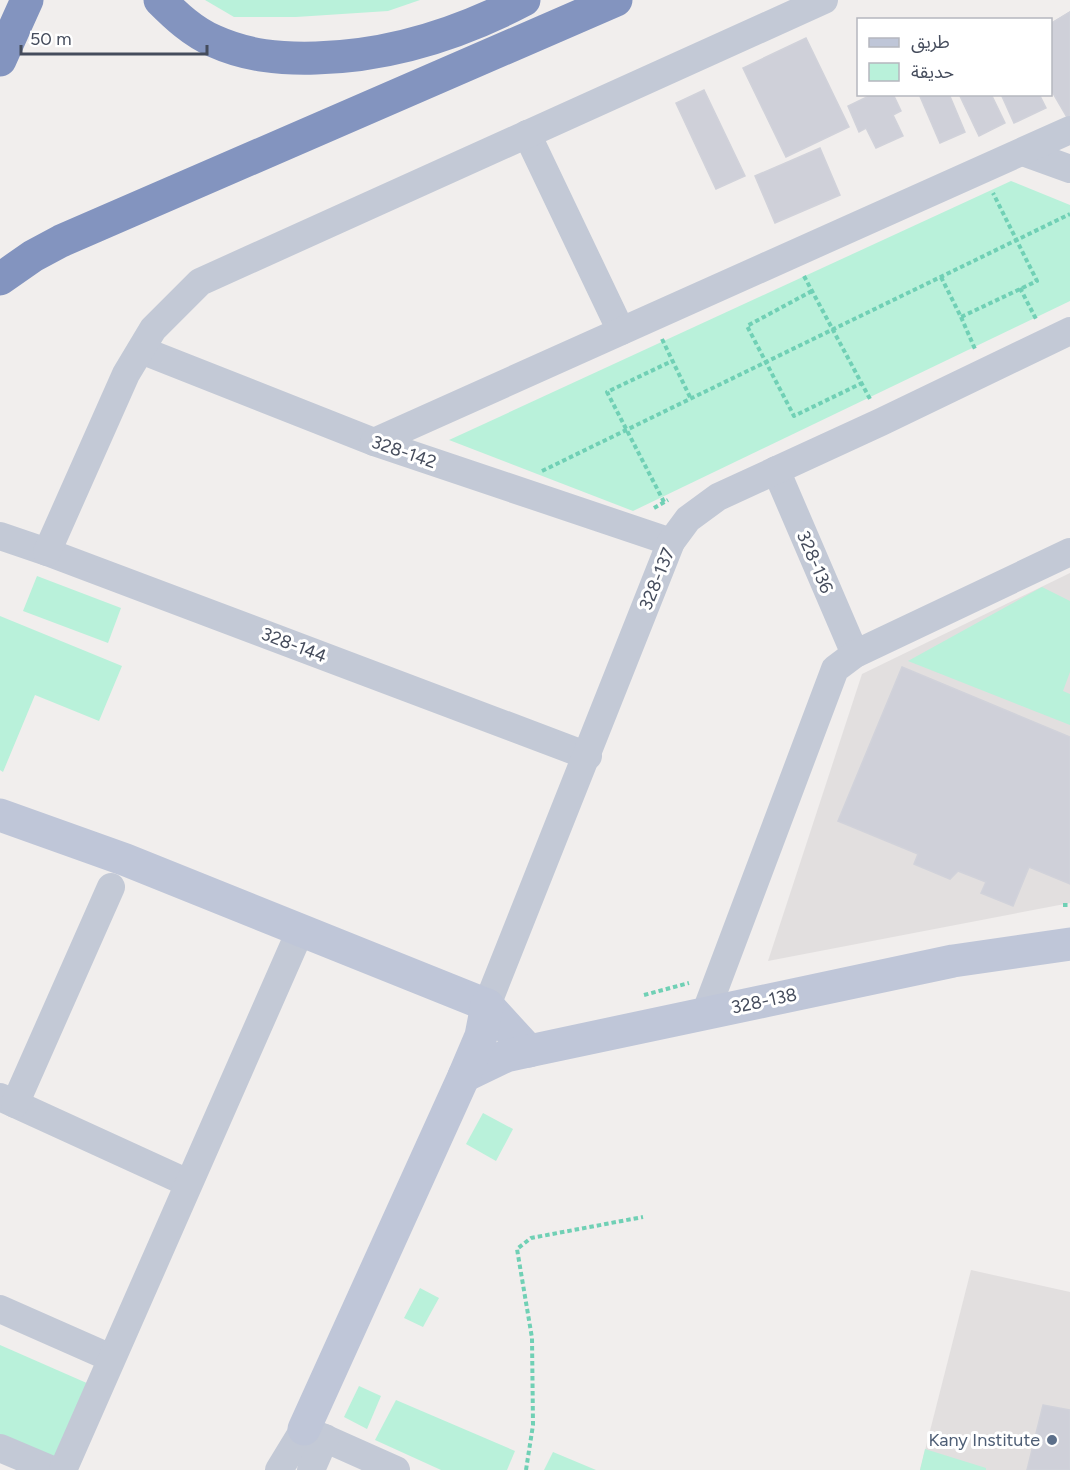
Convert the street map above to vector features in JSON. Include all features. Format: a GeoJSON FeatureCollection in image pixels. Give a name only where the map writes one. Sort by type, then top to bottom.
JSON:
{"type":"FeatureCollection","features":[{"type":"Feature","properties":{"kind":"highway"},"geometry":{"type":"LineString","coordinates":[[0,60],[27,0]]}},
{"type":"Feature","properties":{"kind":"highway"},"geometry":{"type":"LineString","coordinates":[[160,0],[191,28],[212,40],[257,56],[281,59],[340,57],[411,46],[445,35],[524,0]]}},
{"type":"Feature","properties":{"kind":"highway"},"geometry":{"type":"LineString","coordinates":[[0,279],[33,256],[61,241],[616,0]]}},
{"type":"Feature","properties":{"kind":"street"},"geometry":{"type":"LineString","coordinates":[[47,552],[126,374],[153,329],[200,282],[824,0]]}},
{"type":"Feature","properties":{"kind":"street"},"geometry":{"type":"LineString","coordinates":[[374,442],[1070,130]]}},
{"type":"Feature","properties":{"kind":"street"},"geometry":{"type":"LineString","coordinates":[[527,134],[621,332]]}},
{"type":"Feature","properties":{"kind":"street"},"geometry":{"type":"LineString","coordinates":[[1023,152],[1070,169]]}},
{"type":"Feature","properties":{"kind":"street","name":"328-137"},"geometry":{"type":"LineString","coordinates":[[487,1005],[588,756],[671,542],[688,519],[718,497],[892,417],[1070,331]]}},
{"type":"Feature","properties":{"kind":"street","name":"328-142"},"geometry":{"type":"LineString","coordinates":[[141,350],[374,442],[671,542]]}},
{"type":"Feature","properties":{"kind":"street","name":"328-136"},"geometry":{"type":"LineString","coordinates":[[776,470],[855,654]]}},
{"type":"Feature","properties":{"kind":"street","name":"328-144"},"geometry":{"type":"LineString","coordinates":[[0,536],[588,756]]}},
{"type":"Feature","properties":{"kind":"street"},"geometry":{"type":"LineString","coordinates":[[705,1014],[835,669],[855,654],[1070,552]]}},
{"type":"Feature","properties":{"kind":"street"},"geometry":{"type":"LineString","coordinates":[[0,815],[126,860],[487,1005],[529,1052]]}},
{"type":"Feature","properties":{"kind":"street"},"geometry":{"type":"LineString","coordinates":[[111,887],[8,1101],[188,1183]]}},
{"type":"Feature","properties":{"kind":"street"},"geometry":{"type":"LineString","coordinates":[[63,1470],[301,929]]}},
{"type":"Feature","properties":{"kind":"street","name":"328-138"},"geometry":{"type":"LineString","coordinates":[[464,1076],[506,1056],[953,961],[1070,944]]}},
{"type":"Feature","properties":{"kind":"street"},"geometry":{"type":"LineString","coordinates":[[311,1470],[315,1433],[481,1036],[487,1005]]}},
{"type":"Feature","properties":{"kind":"street"},"geometry":{"type":"LineString","coordinates":[[0,1309],[111,1358]]}},
{"type":"Feature","properties":{"kind":"street"},"geometry":{"type":"LineString","coordinates":[[279,1470],[315,1433]]}},
{"type":"Feature","properties":{"kind":"street"},"geometry":{"type":"LineString","coordinates":[[315,1433],[396,1470]]}},
{"type":"Feature","properties":{"kind":"street"},"geometry":{"type":"LineString","coordinates":[[0,1448],[52,1470]]}},
{"type":"Feature","properties":{"kind":"path"},"geometry":{"type":"LineString","coordinates":[[961,317],[1037,280],[992,191]]}},
{"type":"Feature","properties":{"kind":"path"},"geometry":{"type":"LineString","coordinates":[[541,472],[1070,214]]}},
{"type":"Feature","properties":{"kind":"path"},"geometry":{"type":"LineString","coordinates":[[801,270],[871,402]]}},
{"type":"Feature","properties":{"kind":"path"},"geometry":{"type":"LineString","coordinates":[[941,277],[977,352]]}},
{"type":"Feature","properties":{"kind":"path"},"geometry":{"type":"LineString","coordinates":[[1020,288],[1038,322]]}},
{"type":"Feature","properties":{"kind":"path"},"geometry":{"type":"LineString","coordinates":[[812,291],[747,326],[794,416],[862,383]]}},
{"type":"Feature","properties":{"kind":"path"},"geometry":{"type":"LineString","coordinates":[[660,336],[691,399]]}},
{"type":"Feature","properties":{"kind":"path"},"geometry":{"type":"LineString","coordinates":[[664,502],[607,392],[672,361]]}},
{"type":"Feature","properties":{"kind":"path"},"geometry":{"type":"LineString","coordinates":[[646,513],[675,497]]}},
{"type":"Feature","properties":{"kind":"path"},"geometry":{"type":"LineString","coordinates":[[1063,905],[1070,905]]}},
{"type":"Feature","properties":{"kind":"path"},"geometry":{"type":"LineString","coordinates":[[526,1470],[533,1425],[532,1338],[517,1249],[531,1238],[643,1217]]}},
{"type":"Feature","properties":{"kind":"shaded area"},"geometry":{"type":"Polygon","coordinates":[[[1070,573],[1070,903],[768,961],[862,674],[1070,573]]]}},
{"type":"Feature","properties":{"kind":"shaded area"},"geometry":{"type":"Polygon","coordinates":[[[971,1270],[1070,1292],[1070,1470],[920,1470],[971,1270]]]}},
{"type":"Feature","properties":{"kind":"green space"},"geometry":{"type":"Polygon","coordinates":[[[205,0],[420,0],[388,11],[296,17],[234,17],[205,0]]]}},
{"type":"Feature","properties":{"kind":"green space"},"geometry":{"type":"Polygon","coordinates":[[[1011,181],[1070,205],[1070,301],[633,511],[449,440],[1011,181]]]}},
{"type":"Feature","properties":{"kind":"green space"},"geometry":{"type":"Polygon","coordinates":[[[37,576],[121,608],[108,643],[23,611],[37,576]]]}},
{"type":"Feature","properties":{"kind":"green space"},"geometry":{"type":"Polygon","coordinates":[[[1042,587],[1070,601],[1070,672],[1063,691],[1070,694],[1070,725],[908,661],[1042,587]]]}},
{"type":"Feature","properties":{"kind":"green space"},"geometry":{"type":"Polygon","coordinates":[[[0,616],[122,666],[99,721],[35,695],[3,772],[0,770],[0,616]]]}},
{"type":"Feature","properties":{"kind":"green space"},"geometry":{"type":"Polygon","coordinates":[[[483,1113],[513,1129],[496,1161],[466,1144],[483,1113]]]}},
{"type":"Feature","properties":{"kind":"green space"},"geometry":{"type":"Polygon","coordinates":[[[420,1288],[439,1298],[423,1327],[404,1318],[420,1288]]]}},
{"type":"Feature","properties":{"kind":"green space"},"geometry":{"type":"Polygon","coordinates":[[[0,1345],[89,1384],[55,1463],[0,1438],[0,1345]]]}},
{"type":"Feature","properties":{"kind":"green space"},"geometry":{"type":"Polygon","coordinates":[[[359,1386],[381,1396],[367,1429],[344,1417],[359,1386]]]}},
{"type":"Feature","properties":{"kind":"green space"},"geometry":{"type":"Polygon","coordinates":[[[396,1400],[515,1451],[507,1470],[441,1470],[375,1440],[396,1400]]]}},
{"type":"Feature","properties":{"kind":"green space"},"geometry":{"type":"Polygon","coordinates":[[[925,1449],[986,1468],[986,1470],[920,1470],[925,1449]]]}},
{"type":"Feature","properties":{"kind":"green space"},"geometry":{"type":"Polygon","coordinates":[[[553,1452],[596,1470],[544,1470],[553,1452]]]}},
{"type":"Feature","properties":{"kind":"building"},"geometry":{"type":"Polygon","coordinates":[[[1070,12],[1070,38],[1052,23],[1070,12]]]}},
{"type":"Feature","properties":{"kind":"building"},"geometry":{"type":"Polygon","coordinates":[[[1070,12],[1070,118],[1068,119],[1052,91],[1052,23],[1070,12]]]}},
{"type":"Feature","properties":{"kind":"building"},"geometry":{"type":"Polygon","coordinates":[[[806,38],[849,127],[786,157],[743,68],[806,38]]]}},
{"type":"Feature","properties":{"kind":"building"},"geometry":{"type":"Polygon","coordinates":[[[704,90],[745,176],[716,189],[676,103],[704,90]]]}},
{"type":"Feature","properties":{"kind":"building"},"geometry":{"type":"Polygon","coordinates":[[[869,96],[894,96],[901,111],[893,115],[903,136],[876,148],[866,128],[859,132],[848,106],[869,96]]]}},
{"type":"Feature","properties":{"kind":"building"},"geometry":{"type":"Polygon","coordinates":[[[920,96],[950,96],[965,132],[940,143],[920,96]]]}},
{"type":"Feature","properties":{"kind":"building"},"geometry":{"type":"Polygon","coordinates":[[[960,96],[992,96],[1005,123],[979,136],[960,96]]]}},
{"type":"Feature","properties":{"kind":"building"},"geometry":{"type":"Polygon","coordinates":[[[1002,96],[1040,96],[1046,108],[1014,123],[1002,96]]]}},
{"type":"Feature","properties":{"kind":"building"},"geometry":{"type":"Polygon","coordinates":[[[820,148],[840,195],[775,223],[755,176],[820,148]]]}},
{"type":"Feature","properties":{"kind":"building"},"geometry":{"type":"Polygon","coordinates":[[[902,667],[1070,737],[1070,884],[1029,867],[1013,906],[981,893],[986,882],[958,871],[950,879],[914,864],[918,854],[838,821],[902,667]]]}},
{"type":"Feature","properties":{"kind":"building","name":"Kany Institute"},"geometry":{"type":"Polygon","coordinates":[[[1043,1405],[1070,1410],[1070,1470],[1027,1470],[1043,1405]]]}},
{"type":"Feature","properties":{"kind":"place","name":"Kany Institute"},"geometry":{"type":"Point","coordinates":[1052,1440]}}]}
